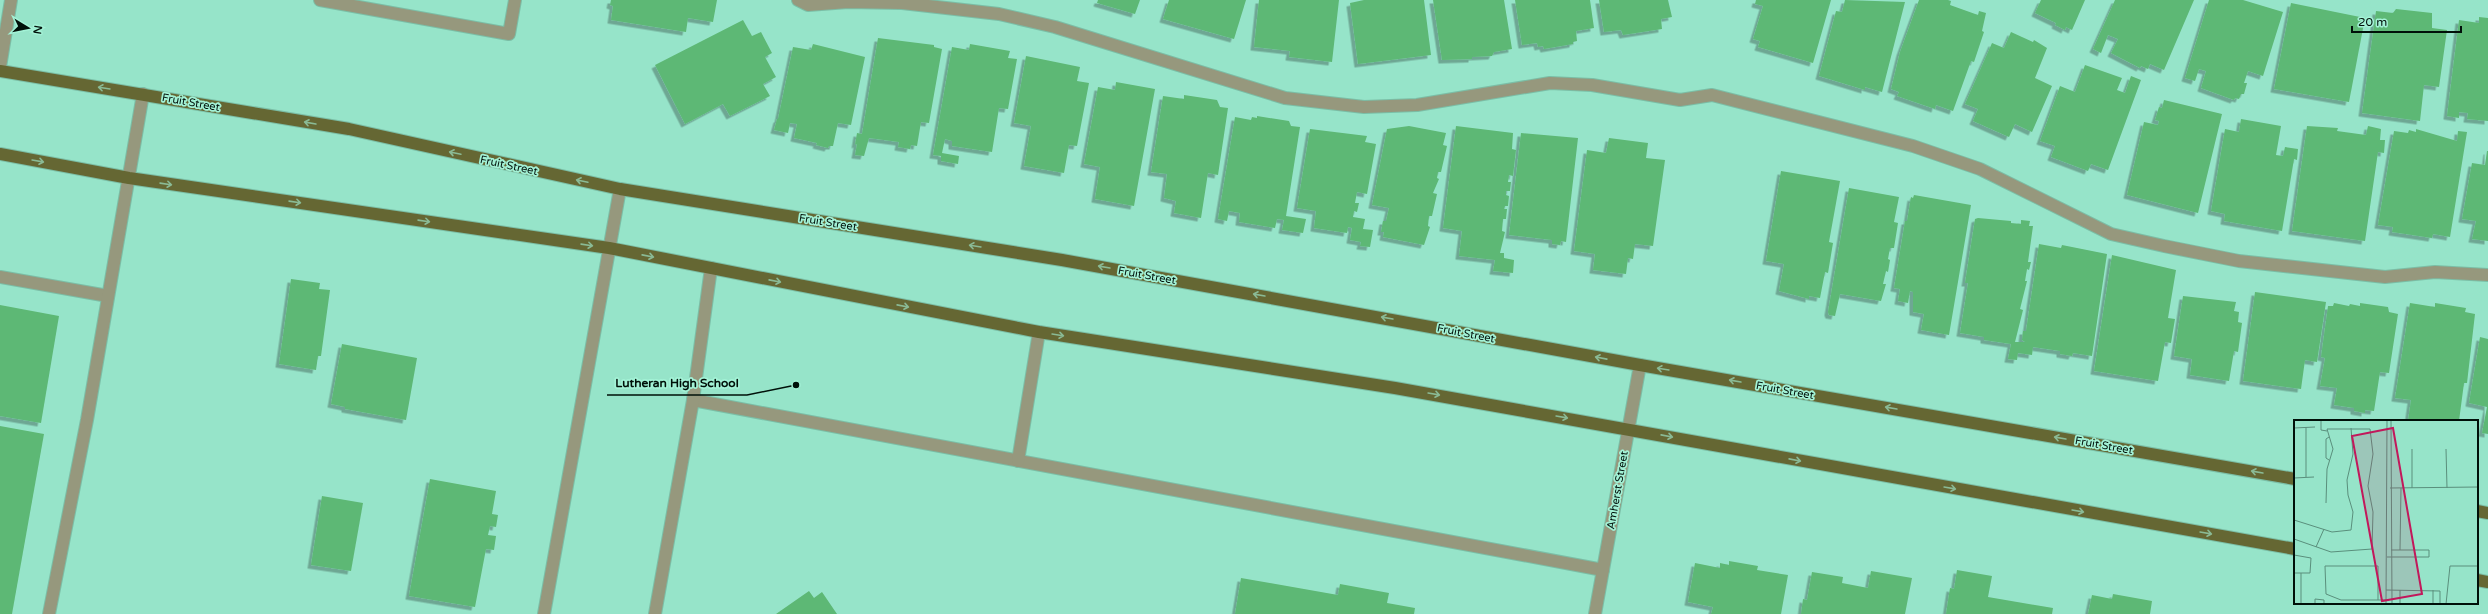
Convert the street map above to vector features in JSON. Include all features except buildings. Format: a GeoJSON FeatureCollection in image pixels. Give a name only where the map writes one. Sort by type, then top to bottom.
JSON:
{"type":"FeatureCollection","features":[{"type":"Feature","properties":{"kind":"main road","name":"Fruit Street"},"geometry":{"type":"LineString","coordinates":[[0,71],[349,129],[620,189],[1062,260],[1640,365],[2294,479]]}},
{"type":"Feature","properties":{"kind":"main road"},"geometry":{"type":"LineString","coordinates":[[0,154],[129,178],[609,248],[1039,332],[1395,388],[2294,549]]}},
{"type":"Feature","properties":{"kind":"main road"},"geometry":{"type":"LineString","coordinates":[[2478,511],[2488,513]]}},
{"type":"Feature","properties":{"kind":"main road"},"geometry":{"type":"LineString","coordinates":[[2478,580],[2488,582]]}},
{"type":"Feature","properties":{"kind":"street"},"geometry":{"type":"LineString","coordinates":[[0,67],[11,0]]}},
{"type":"Feature","properties":{"kind":"street"},"geometry":{"type":"LineString","coordinates":[[320,0],[509,34],[516,0]]}},
{"type":"Feature","properties":{"kind":"street"},"geometry":{"type":"LineString","coordinates":[[798,0],[808,5],[848,2],[902,4],[999,14],[1055,27],[1285,98],[1324,104],[1364,107],[1417,105],[1550,83],[1592,85],[1680,100],[1712,95],[1913,146],[1980,170],[2111,234],[2239,261],[2378,277],[2435,272],[2488,275]]}},
{"type":"Feature","properties":{"kind":"street"},"geometry":{"type":"LineString","coordinates":[[49,614],[87,420],[143,94]]}},
{"type":"Feature","properties":{"kind":"street"},"geometry":{"type":"LineString","coordinates":[[544,614],[620,189]]}},
{"type":"Feature","properties":{"kind":"street"},"geometry":{"type":"LineString","coordinates":[[655,614],[693,400],[711,268]]}},
{"type":"Feature","properties":{"kind":"street"},"geometry":{"type":"LineString","coordinates":[[0,277],[108,296]]}},
{"type":"Feature","properties":{"kind":"street"},"geometry":{"type":"LineString","coordinates":[[1018,461],[1039,332]]}},
{"type":"Feature","properties":{"kind":"street","name":"Amherst Street"},"geometry":{"type":"LineString","coordinates":[[1595,614],[1640,365]]}},
{"type":"Feature","properties":{"kind":"street"},"geometry":{"type":"LineString","coordinates":[[693,400],[1603,570]]}},
{"type":"Feature","properties":{"kind":"place","name":"Lutheran High School"},"geometry":{"type":"Point","coordinates":[796,385]}}]}
